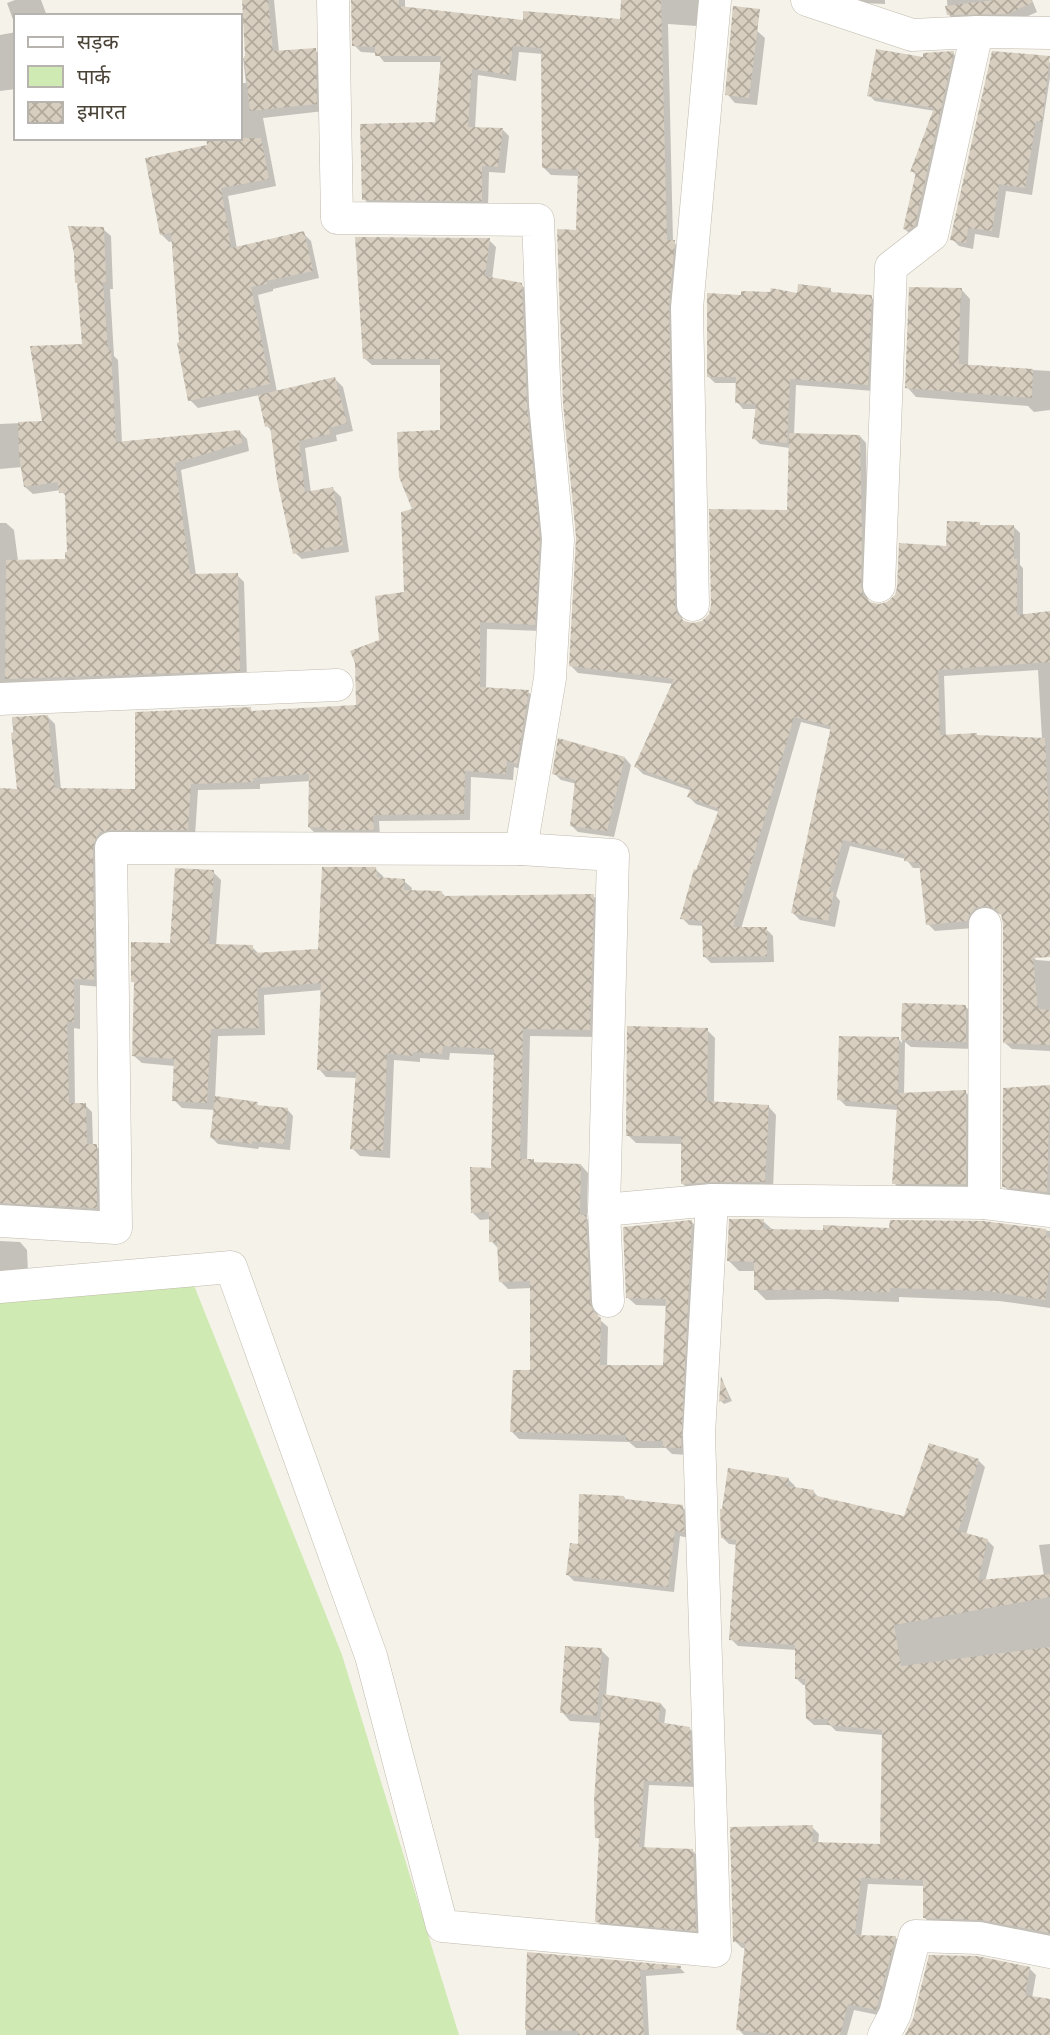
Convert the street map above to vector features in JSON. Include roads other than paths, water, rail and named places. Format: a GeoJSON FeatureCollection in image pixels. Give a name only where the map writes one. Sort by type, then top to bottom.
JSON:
{"type":"FeatureCollection","features":[{"type":"Feature","properties":{"kind":"street"},"geometry":{"type":"LineString","coordinates":[[333,0],[337,218],[538,220],[545,404],[558,539],[550,678],[522,849]]}},
{"type":"Feature","properties":{"kind":"street"},"geometry":{"type":"LineString","coordinates":[[693,605],[687,308],[715,0]]}},
{"type":"Feature","properties":{"kind":"street"},"geometry":{"type":"LineString","coordinates":[[807,0],[912,35],[1050,33]]}},
{"type":"Feature","properties":{"kind":"street"},"geometry":{"type":"LineString","coordinates":[[879,586],[891,267],[932,235],[977,32]]}},
{"type":"Feature","properties":{"kind":"street"},"geometry":{"type":"LineString","coordinates":[[0,699],[337,685]]}},
{"type":"Feature","properties":{"kind":"street"},"geometry":{"type":"LineString","coordinates":[[0,1221],[116,1228],[111,848],[522,849],[613,855],[604,1210],[608,1301]]}},
{"type":"Feature","properties":{"kind":"street"},"geometry":{"type":"LineString","coordinates":[[984,1203],[985,924]]}},
{"type":"Feature","properties":{"kind":"street"},"geometry":{"type":"LineString","coordinates":[[604,1210],[712,1200],[984,1203],[1050,1211]]}},
{"type":"Feature","properties":{"kind":"street"},"geometry":{"type":"LineString","coordinates":[[0,1287],[230,1268],[371,1656],[442,1926],[715,1951],[699,1434],[712,1200]]}},
{"type":"Feature","properties":{"kind":"street"},"geometry":{"type":"LineString","coordinates":[[884,2035],[895,2014],[915,1936],[979,1938],[1050,1952]]}}]}
